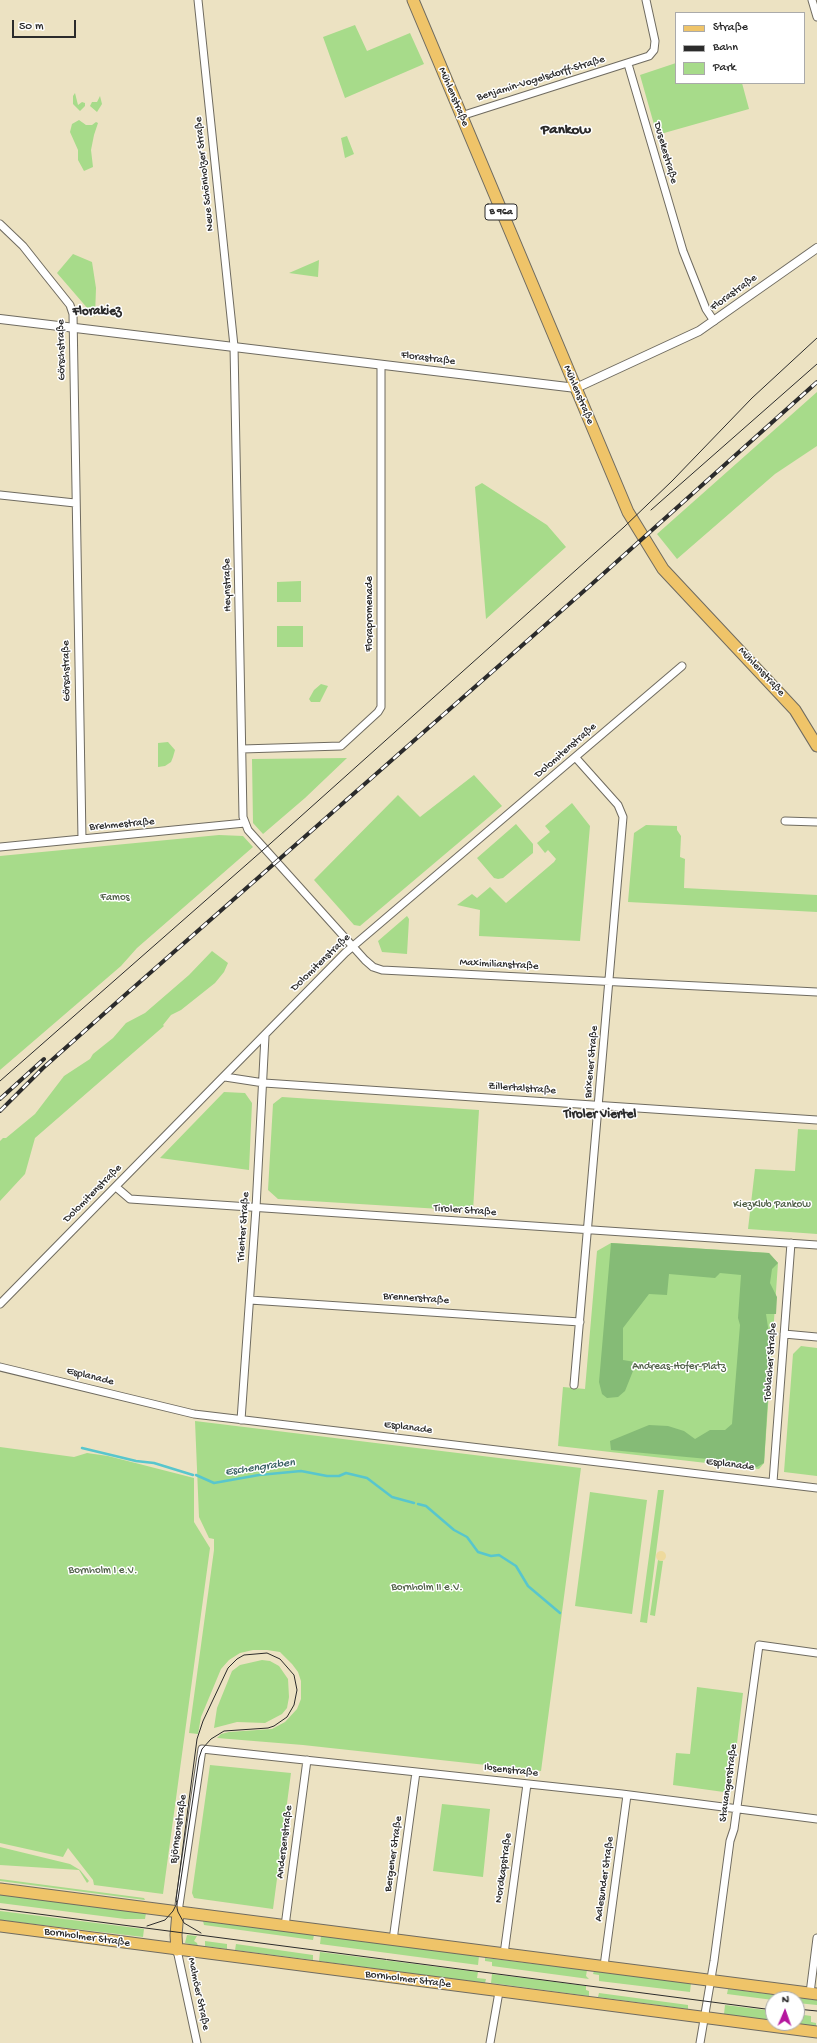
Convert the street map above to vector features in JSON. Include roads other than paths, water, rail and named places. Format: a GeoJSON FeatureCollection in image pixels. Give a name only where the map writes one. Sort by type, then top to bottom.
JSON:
{"type":"FeatureCollection","features":[{"type":"Feature","properties":{"kind":"main road","name":"Mühlenstraße"},"geometry":{"type":"LineString","coordinates":[[413,0],[628,512],[663,569],[795,710],[817,746]]}},
{"type":"Feature","properties":{"kind":"main road"},"geometry":{"type":"LineString","coordinates":[[0,1889],[813,1994]]}},
{"type":"Feature","properties":{"kind":"main road"},"geometry":{"type":"LineString","coordinates":[[177,1950],[176,1935],[178,1912]]}},
{"type":"Feature","properties":{"kind":"main road","name":"Bornholmer Straße"},"geometry":{"type":"LineString","coordinates":[[0,1926],[499,1992],[817,2032]]}},
{"type":"Feature","properties":{"kind":"street","name":"Neue Schönholzer Straße"},"geometry":{"type":"LineString","coordinates":[[198,0],[234,346]]}},
{"type":"Feature","properties":{"kind":"street"},"geometry":{"type":"LineString","coordinates":[[628,64],[645,58],[654,50],[654,35],[646,0]]}},
{"type":"Feature","properties":{"kind":"street"},"geometry":{"type":"LineString","coordinates":[[812,0],[817,17]]}},
{"type":"Feature","properties":{"kind":"street","name":"Benjamin-Vogelsdorff-Straße"},"geometry":{"type":"LineString","coordinates":[[461,116],[628,64]]}},
{"type":"Feature","properties":{"kind":"street","name":"Dusekestraße"},"geometry":{"type":"LineString","coordinates":[[628,64],[682,252],[706,308],[714,321]]}},
{"type":"Feature","properties":{"kind":"street","name":"Görschstraße"},"geometry":{"type":"LineString","coordinates":[[0,224],[23,246],[70,306],[73,327],[82,839]]}},
{"type":"Feature","properties":{"kind":"street","name":"Florastraße"},"geometry":{"type":"LineString","coordinates":[[0,318],[576,388],[692,335],[817,248]]}},
{"type":"Feature","properties":{"kind":"street","name":"Heynstraße"},"geometry":{"type":"LineString","coordinates":[[234,346],[242,749],[245,823]]}},
{"type":"Feature","properties":{"kind":"street","name":"Florapromenade"},"geometry":{"type":"LineString","coordinates":[[242,749],[341,746],[380,709],[382,365]]}},
{"type":"Feature","properties":{"kind":"street"},"geometry":{"type":"LineString","coordinates":[[0,495],[75,503]]}},
{"type":"Feature","properties":{"kind":"street","name":"Dolomitenstraße"},"geometry":{"type":"LineString","coordinates":[[0,1304],[225,1077],[352,946],[576,758],[682,666]]}},
{"type":"Feature","properties":{"kind":"street","name":"Brixener Straße"},"geometry":{"type":"LineString","coordinates":[[574,1385],[610,982],[623,817],[618,805],[576,758]]}},
{"type":"Feature","properties":{"kind":"street"},"geometry":{"type":"LineString","coordinates":[[785,821],[817,822]]}},
{"type":"Feature","properties":{"kind":"street","name":"Brehmestraße"},"geometry":{"type":"LineString","coordinates":[[0,847],[245,823]]}},
{"type":"Feature","properties":{"kind":"street","name":"Maximilianstraße"},"geometry":{"type":"LineString","coordinates":[[245,823],[248,830],[352,946],[372,967],[382,970],[817,992]]}},
{"type":"Feature","properties":{"kind":"street","name":"Trienter Straße"},"geometry":{"type":"LineString","coordinates":[[241,1420],[264,1083],[265,1036]]}},
{"type":"Feature","properties":{"kind":"street","name":"Zillertalstraße"},"geometry":{"type":"LineString","coordinates":[[225,1077],[264,1083],[817,1120]]}},
{"type":"Feature","properties":{"kind":"street","name":"Tiroler Straße"},"geometry":{"type":"LineString","coordinates":[[116,1187],[130,1199],[817,1245]]}},
{"type":"Feature","properties":{"kind":"street","name":"Toblacher Straße"},"geometry":{"type":"LineString","coordinates":[[773,1482],[790,1243]]}},
{"type":"Feature","properties":{"kind":"street","name":"Brennerstraße"},"geometry":{"type":"LineString","coordinates":[[250,1300],[580,1322]]}},
{"type":"Feature","properties":{"kind":"street"},"geometry":{"type":"LineString","coordinates":[[784,1334],[817,1337]]}},
{"type":"Feature","properties":{"kind":"street","name":"Esplanade"},"geometry":{"type":"LineString","coordinates":[[0,1367],[194,1414],[817,1488]]}},
{"type":"Feature","properties":{"kind":"street","name":"Stavangerstraße"},"geometry":{"type":"LineString","coordinates":[[700,2043],[714,1961],[730,1841],[734,1830],[759,1645],[817,1653]]}},
{"type":"Feature","properties":{"kind":"street","name":"Ibsenstraße"},"geometry":{"type":"LineString","coordinates":[[202,1749],[627,1795],[817,1820]]}},
{"type":"Feature","properties":{"kind":"street","name":"Björnsonstraße"},"geometry":{"type":"LineString","coordinates":[[178,1912],[202,1749]]}},
{"type":"Feature","properties":{"kind":"street","name":"Andersenstraße"},"geometry":{"type":"LineString","coordinates":[[285,1926],[307,1760]]}},
{"type":"Feature","properties":{"kind":"street","name":"Bergener Straße"},"geometry":{"type":"LineString","coordinates":[[393,1940],[416,1772]]}},
{"type":"Feature","properties":{"kind":"street","name":"Nordkapstraße"},"geometry":{"type":"LineString","coordinates":[[504,1954],[527,1784]]}},
{"type":"Feature","properties":{"kind":"street","name":"Aalesunder Straße"},"geometry":{"type":"LineString","coordinates":[[604,1966],[627,1795]]}},
{"type":"Feature","properties":{"kind":"street"},"geometry":{"type":"LineString","coordinates":[[813,1994],[817,1938]]}},
{"type":"Feature","properties":{"kind":"street","name":"Malmöer Straße"},"geometry":{"type":"LineString","coordinates":[[177,1950],[197,2043]]}},
{"type":"Feature","properties":{"kind":"street"},"geometry":{"type":"LineString","coordinates":[[490,2043],[499,1992]]}},
{"type":"Feature","properties":{"kind":"waterway","name":"Eschengraben"},"geometry":{"type":"LineString","coordinates":[[82,1448],[136,1461],[154,1463],[193,1475]]}},
{"type":"Feature","properties":{"kind":"waterway","name":"Eschengraben"},"geometry":{"type":"LineString","coordinates":[[196,1475],[214,1483],[259,1475],[301,1471],[327,1476],[339,1476],[346,1473],[367,1478],[392,1497],[414,1503]]}},
{"type":"Feature","properties":{"kind":"waterway","name":"Eschengraben"},"geometry":{"type":"LineString","coordinates":[[418,1504],[426,1506],[454,1530],[467,1537],[478,1552],[491,1556],[499,1555],[516,1566],[528,1586],[560,1613]]}},
{"type":"Feature","properties":{"kind":"tram line"},"geometry":{"type":"LineString","coordinates":[[0,1081],[271,843],[624,527],[672,481],[752,398],[817,338]]}},
{"type":"Feature","properties":{"kind":"tram line"},"geometry":{"type":"LineString","coordinates":[[651,510],[817,364]]}},
{"type":"Feature","properties":{"kind":"tram line"},"geometry":{"type":"LineString","coordinates":[[147,1926],[165,1920],[173,1911],[177,1903],[199,1758],[202,1749],[211,1739],[224,1731],[268,1728],[274,1726],[287,1717],[294,1705],[297,1690],[294,1675],[280,1659],[267,1653],[244,1655],[237,1659],[228,1668],[203,1721],[197,1739],[176,1900],[177,1903],[178,1912],[184,1923],[201,1933]]}},
{"type":"Feature","properties":{"kind":"tram line"},"geometry":{"type":"LineString","coordinates":[[0,1909],[765,2009]]}},
{"type":"Feature","properties":{"kind":"tram line"},"geometry":{"type":"LineString","coordinates":[[805,2010],[817,2011]]}},
{"type":"Feature","properties":{"kind":"railway"},"geometry":{"type":"LineString","coordinates":[[0,1111],[43,1068],[593,583],[817,382]]}},
{"type":"Feature","properties":{"kind":"railway"},"geometry":{"type":"LineString","coordinates":[[0,1099],[44,1059]]}},
{"type":"Feature","properties":{"kind":"district","name":"Pankow"},"geometry":{"type":"Point","coordinates":[566,131]}},
{"type":"Feature","properties":{"kind":"district","name":"Florakiez"},"geometry":{"type":"Point","coordinates":[97,312]}},
{"type":"Feature","properties":{"kind":"district","name":"Tiroler Viertel"},"geometry":{"type":"Point","coordinates":[600,1115]}},
{"type":"Feature","properties":{"kind":"park label","name":"Famos"},"geometry":{"type":"Point","coordinates":[115,898]}},
{"type":"Feature","properties":{"kind":"park label","name":"KiezKlub Pankow"},"geometry":{"type":"Point","coordinates":[772,1205]}},
{"type":"Feature","properties":{"kind":"park label","name":"Andreas-Hofer-Platz"},"geometry":{"type":"Point","coordinates":[679,1367]}},
{"type":"Feature","properties":{"kind":"park label","name":"Bornholm I e.V."},"geometry":{"type":"Point","coordinates":[103,1571]}},
{"type":"Feature","properties":{"kind":"park label","name":"Bornholm II e.V."},"geometry":{"type":"Point","coordinates":[427,1588]}}]}
